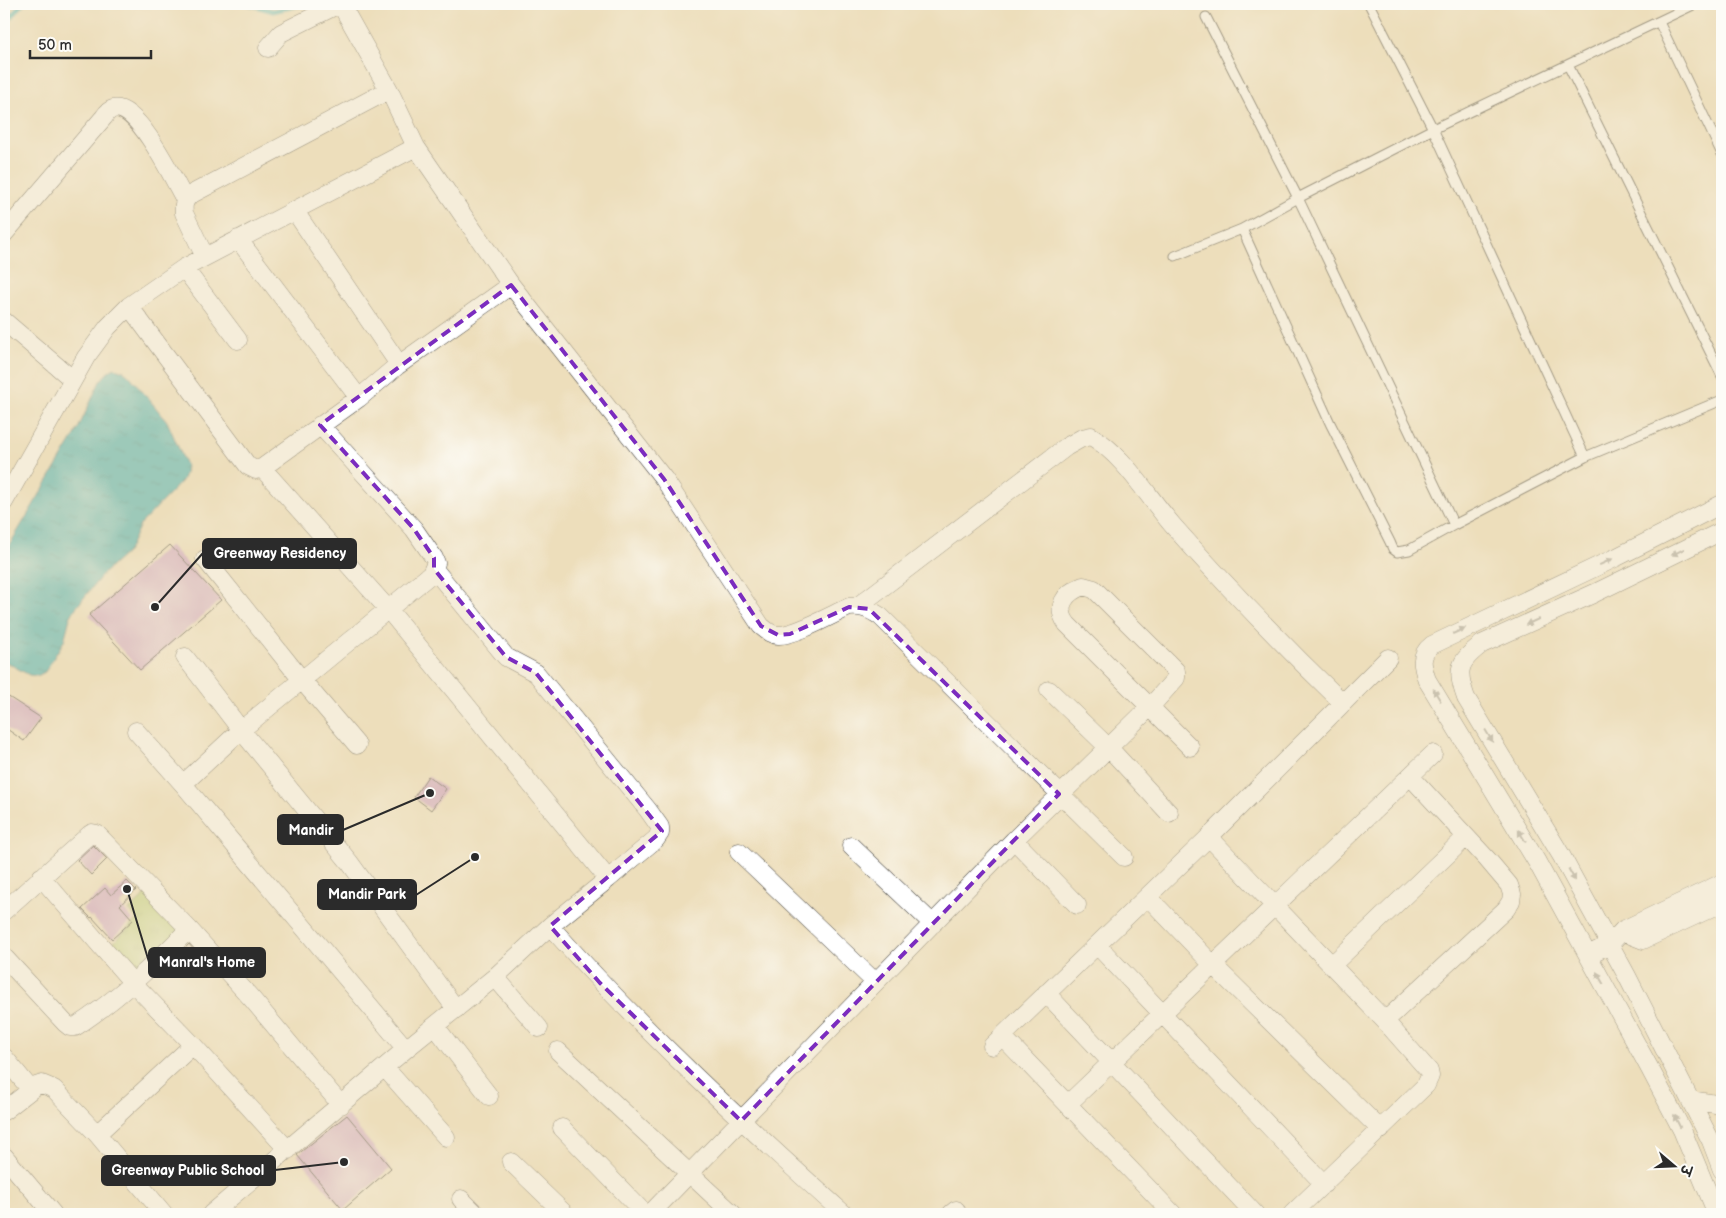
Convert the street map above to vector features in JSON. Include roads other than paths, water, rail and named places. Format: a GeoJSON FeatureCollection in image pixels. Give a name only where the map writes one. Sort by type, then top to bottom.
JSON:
{"type":"FeatureCollection","features":[{"type":"Feature","properties":{"kind":"street"},"geometry":{"type":"LineString","coordinates":[[268,48],[281,33],[335,6],[341,5],[389,90],[416,147],[511,285],[664,479],[761,626],[770,633],[778,635],[790,634],[849,607],[858,606],[869,609],[880,616],[1124,857]]}},
{"type":"Feature","properties":{"kind":"street"},"geometry":{"type":"LineString","coordinates":[[184,200],[190,195],[389,90]]}},
{"type":"Feature","properties":{"kind":"street"},"geometry":{"type":"LineString","coordinates":[[4,234],[110,110],[114,109],[126,112],[149,138],[168,167],[184,200],[184,213],[205,257]]}},
{"type":"Feature","properties":{"kind":"street"},"geometry":{"type":"LineString","coordinates":[[4,502],[86,357],[108,327],[129,306],[184,268],[416,147]]}},
{"type":"Feature","properties":{"kind":"street"},"geometry":{"type":"LineString","coordinates":[[294,210],[396,360],[397,366]]}},
{"type":"Feature","properties":{"kind":"street"},"geometry":{"type":"LineString","coordinates":[[238,239],[359,398]]}},
{"type":"Feature","properties":{"kind":"street"},"geometry":{"type":"LineString","coordinates":[[184,268],[238,340]]}},
{"type":"Feature","properties":{"kind":"street"},"geometry":{"type":"LineString","coordinates":[[129,306],[248,466],[256,470],[262,468],[359,398],[397,366],[511,285]]}},
{"type":"Feature","properties":{"kind":"street"},"geometry":{"type":"LineString","coordinates":[[4,321],[72,379]]}},
{"type":"Feature","properties":{"kind":"street"},"geometry":{"type":"LineString","coordinates":[[182,784],[241,730],[431,574],[434,569],[436,563],[434,558],[414,529],[320,425]]}},
{"type":"Feature","properties":{"kind":"street"},"geometry":{"type":"LineString","coordinates":[[858,606],[1066,447],[1082,438],[1091,436],[1101,442],[1174,527],[1278,639],[1343,703]]}},
{"type":"Feature","properties":{"kind":"street"},"geometry":{"type":"LineString","coordinates":[[262,468],[388,609],[608,879]]}},
{"type":"Feature","properties":{"kind":"street"},"geometry":{"type":"LineString","coordinates":[[1717,1214],[1690,1150],[1650,1069],[1537,862],[1424,671],[1422,659],[1426,650],[1432,645],[1617,557],[1722,504]]}},
{"type":"Feature","properties":{"kind":"street"},"geometry":{"type":"LineString","coordinates":[[1722,531],[1594,593],[1482,644],[1467,656],[1460,668],[1460,680],[1466,698],[1562,855],[1690,1100],[1711,1142],[1722,1170]]}},
{"type":"Feature","properties":{"kind":"street"},"geometry":{"type":"LineString","coordinates":[[205,559],[301,679],[357,745]]}},
{"type":"Feature","properties":{"kind":"street"},"geometry":{"type":"LineString","coordinates":[[211,1214],[406,1049],[495,977],[550,926],[656,839],[660,833],[660,827],[648,810],[536,673],[506,657],[434,569]]}},
{"type":"Feature","properties":{"kind":"street"},"geometry":{"type":"LineString","coordinates":[[650,1214],[1059,794],[1109,748],[1151,706],[1176,678],[1176,671],[1094,589],[1088,586],[1077,588],[1066,597],[1061,606],[1060,612],[1063,619],[1151,706],[1190,747]]}},
{"type":"Feature","properties":{"kind":"street"},"geometry":{"type":"LineString","coordinates":[[185,658],[241,730],[350,863],[456,1009]]}},
{"type":"Feature","properties":{"kind":"street"},"geometry":{"type":"LineString","coordinates":[[1173,1214],[1068,1104],[997,1041],[1210,837],[1388,658]]}},
{"type":"Feature","properties":{"kind":"street"},"geometry":{"type":"LineString","coordinates":[[1050,690],[1109,748],[1169,813]]}},
{"type":"Feature","properties":{"kind":"street"},"geometry":{"type":"LineString","coordinates":[[1457,729],[1475,713]]}},
{"type":"Feature","properties":{"kind":"street"},"geometry":{"type":"LineString","coordinates":[[136,731],[406,1049]]}},
{"type":"Feature","properties":{"kind":"street"},"geometry":{"type":"LineString","coordinates":[[1068,1104],[1433,754]]}},
{"type":"Feature","properties":{"kind":"street"},"geometry":{"type":"LineString","coordinates":[[1385,1021],[1506,909],[1511,901],[1512,894],[1509,885],[1410,776]]}},
{"type":"Feature","properties":{"kind":"street"},"geometry":{"type":"LineString","coordinates":[[4,911],[88,834],[97,834],[189,929],[252,999],[341,1105]]}},
{"type":"Feature","properties":{"kind":"street"},"geometry":{"type":"LineString","coordinates":[[1210,837],[1385,1021],[1429,1071],[1430,1076],[1426,1085],[1292,1214]]}},
{"type":"Feature","properties":{"kind":"street"},"geometry":{"type":"LineString","coordinates":[[1332,965],[1466,837]]}},
{"type":"Feature","properties":{"kind":"street"},"geometry":{"type":"LineString","coordinates":[[1014,840],[1077,905]]}},
{"type":"Feature","properties":{"kind":"street"},"geometry":{"type":"LineString","coordinates":[[851,846],[933,924]]}},
{"type":"Feature","properties":{"kind":"street"},"geometry":{"type":"LineString","coordinates":[[739,852],[875,982]]}},
{"type":"Feature","properties":{"kind":"street"},"geometry":{"type":"LineString","coordinates":[[41,877],[133,983],[193,1045],[288,1150]]}},
{"type":"Feature","properties":{"kind":"street"},"geometry":{"type":"LineString","coordinates":[[1588,955],[1610,944],[1623,930],[1722,883]]}},
{"type":"Feature","properties":{"kind":"street"},"geometry":{"type":"LineString","coordinates":[[1148,897],[1213,965],[1381,1130]]}},
{"type":"Feature","properties":{"kind":"street"},"geometry":{"type":"LineString","coordinates":[[1623,930],[1643,940],[1722,903]]}},
{"type":"Feature","properties":{"kind":"street"},"geometry":{"type":"LineString","coordinates":[[550,926],[600,982],[741,1121],[844,1214]]}},
{"type":"Feature","properties":{"kind":"street"},"geometry":{"type":"LineString","coordinates":[[4,956],[70,1027],[74,1027],[133,983],[189,929]]}},
{"type":"Feature","properties":{"kind":"street"},"geometry":{"type":"LineString","coordinates":[[1097,945],[1324,1184]]}},
{"type":"Feature","properties":{"kind":"street"},"geometry":{"type":"LineString","coordinates":[[495,977],[539,1028]]}},
{"type":"Feature","properties":{"kind":"street"},"geometry":{"type":"LineString","coordinates":[[1046,993],[1255,1214]]}},
{"type":"Feature","properties":{"kind":"street"},"geometry":{"type":"LineString","coordinates":[[435,1026],[489,1096]]}},
{"type":"Feature","properties":{"kind":"street"},"geometry":{"type":"LineString","coordinates":[[96,1134],[193,1045]]}},
{"type":"Feature","properties":{"kind":"street"},"geometry":{"type":"LineString","coordinates":[[558,1051],[733,1214]]}},
{"type":"Feature","properties":{"kind":"street"},"geometry":{"type":"LineString","coordinates":[[4,1057],[31,1090]]}},
{"type":"Feature","properties":{"kind":"street"},"geometry":{"type":"LineString","coordinates":[[385,1068],[446,1137]]}},
{"type":"Feature","properties":{"kind":"street"},"geometry":{"type":"LineString","coordinates":[[4,1111],[42,1084],[54,1090],[96,1134],[164,1214]]}},
{"type":"Feature","properties":{"kind":"street"},"geometry":{"type":"LineString","coordinates":[[1690,1100],[1722,1104]]}},
{"type":"Feature","properties":{"kind":"street"},"geometry":{"type":"LineString","coordinates":[[562,1128],[646,1214]]}},
{"type":"Feature","properties":{"kind":"street"},"geometry":{"type":"LineString","coordinates":[[1690,1150],[1711,1142]]}},
{"type":"Feature","properties":{"kind":"street"},"geometry":{"type":"LineString","coordinates":[[4,1156],[53,1214]]}},
{"type":"Feature","properties":{"kind":"street"},"geometry":{"type":"LineString","coordinates":[[511,1162],[565,1214]]}},
{"type":"Feature","properties":{"kind":"street"},"geometry":{"type":"LineString","coordinates":[[461,1199],[476,1214]]}},
{"type":"Feature","properties":{"kind":"lane"},"geometry":{"type":"LineString","coordinates":[[1370,4],[1433,129],[1585,457]]}},
{"type":"Feature","properties":{"kind":"lane"},"geometry":{"type":"LineString","coordinates":[[1175,256],[1242,229],[1433,129],[1693,5]]}},
{"type":"Feature","properties":{"kind":"lane"},"geometry":{"type":"LineString","coordinates":[[1206,17],[1298,198],[1454,524]]}},
{"type":"Feature","properties":{"kind":"lane"},"geometry":{"type":"LineString","coordinates":[[1659,22],[1722,154]]}},
{"type":"Feature","properties":{"kind":"lane"},"geometry":{"type":"LineString","coordinates":[[1568,65],[1722,376]]}},
{"type":"Feature","properties":{"kind":"lane"},"geometry":{"type":"LineString","coordinates":[[1242,229],[1330,423],[1393,548],[1398,552],[1409,550],[1454,524],[1585,457],[1722,400]]}},
{"type":"Feature","properties":{"kind":"water"},"geometry":{"type":"Polygon","coordinates":[[[115,368],[129,375],[167,421],[186,465],[185,474],[182,481],[140,525],[128,551],[103,574],[75,609],[70,618],[64,641],[45,672],[37,676],[29,675],[4,661],[4,554],[75,435],[100,381],[109,371],[115,368]]]}},
{"type":"Feature","properties":{"kind":"waterway"},"geometry":{"type":"LineString","coordinates":[[4,25],[22,4]]}},
{"type":"Feature","properties":{"kind":"waterway"},"geometry":{"type":"LineString","coordinates":[[249,4],[273,11],[304,4]]}},
{"type":"Feature","properties":{"kind":"place","name":"Greenway Residency"},"geometry":{"type":"Point","coordinates":[155,607]}},
{"type":"Feature","properties":{"kind":"place","name":"Mandir"},"geometry":{"type":"Point","coordinates":[430,793]}},
{"type":"Feature","properties":{"kind":"place","name":"Mandir Park"},"geometry":{"type":"Point","coordinates":[475,857]}},
{"type":"Feature","properties":{"kind":"place","name":"Manral's Home"},"geometry":{"type":"Point","coordinates":[127,889]}},
{"type":"Feature","properties":{"kind":"place","name":"Greenway Public School"},"geometry":{"type":"Point","coordinates":[344,1162]}}]}
